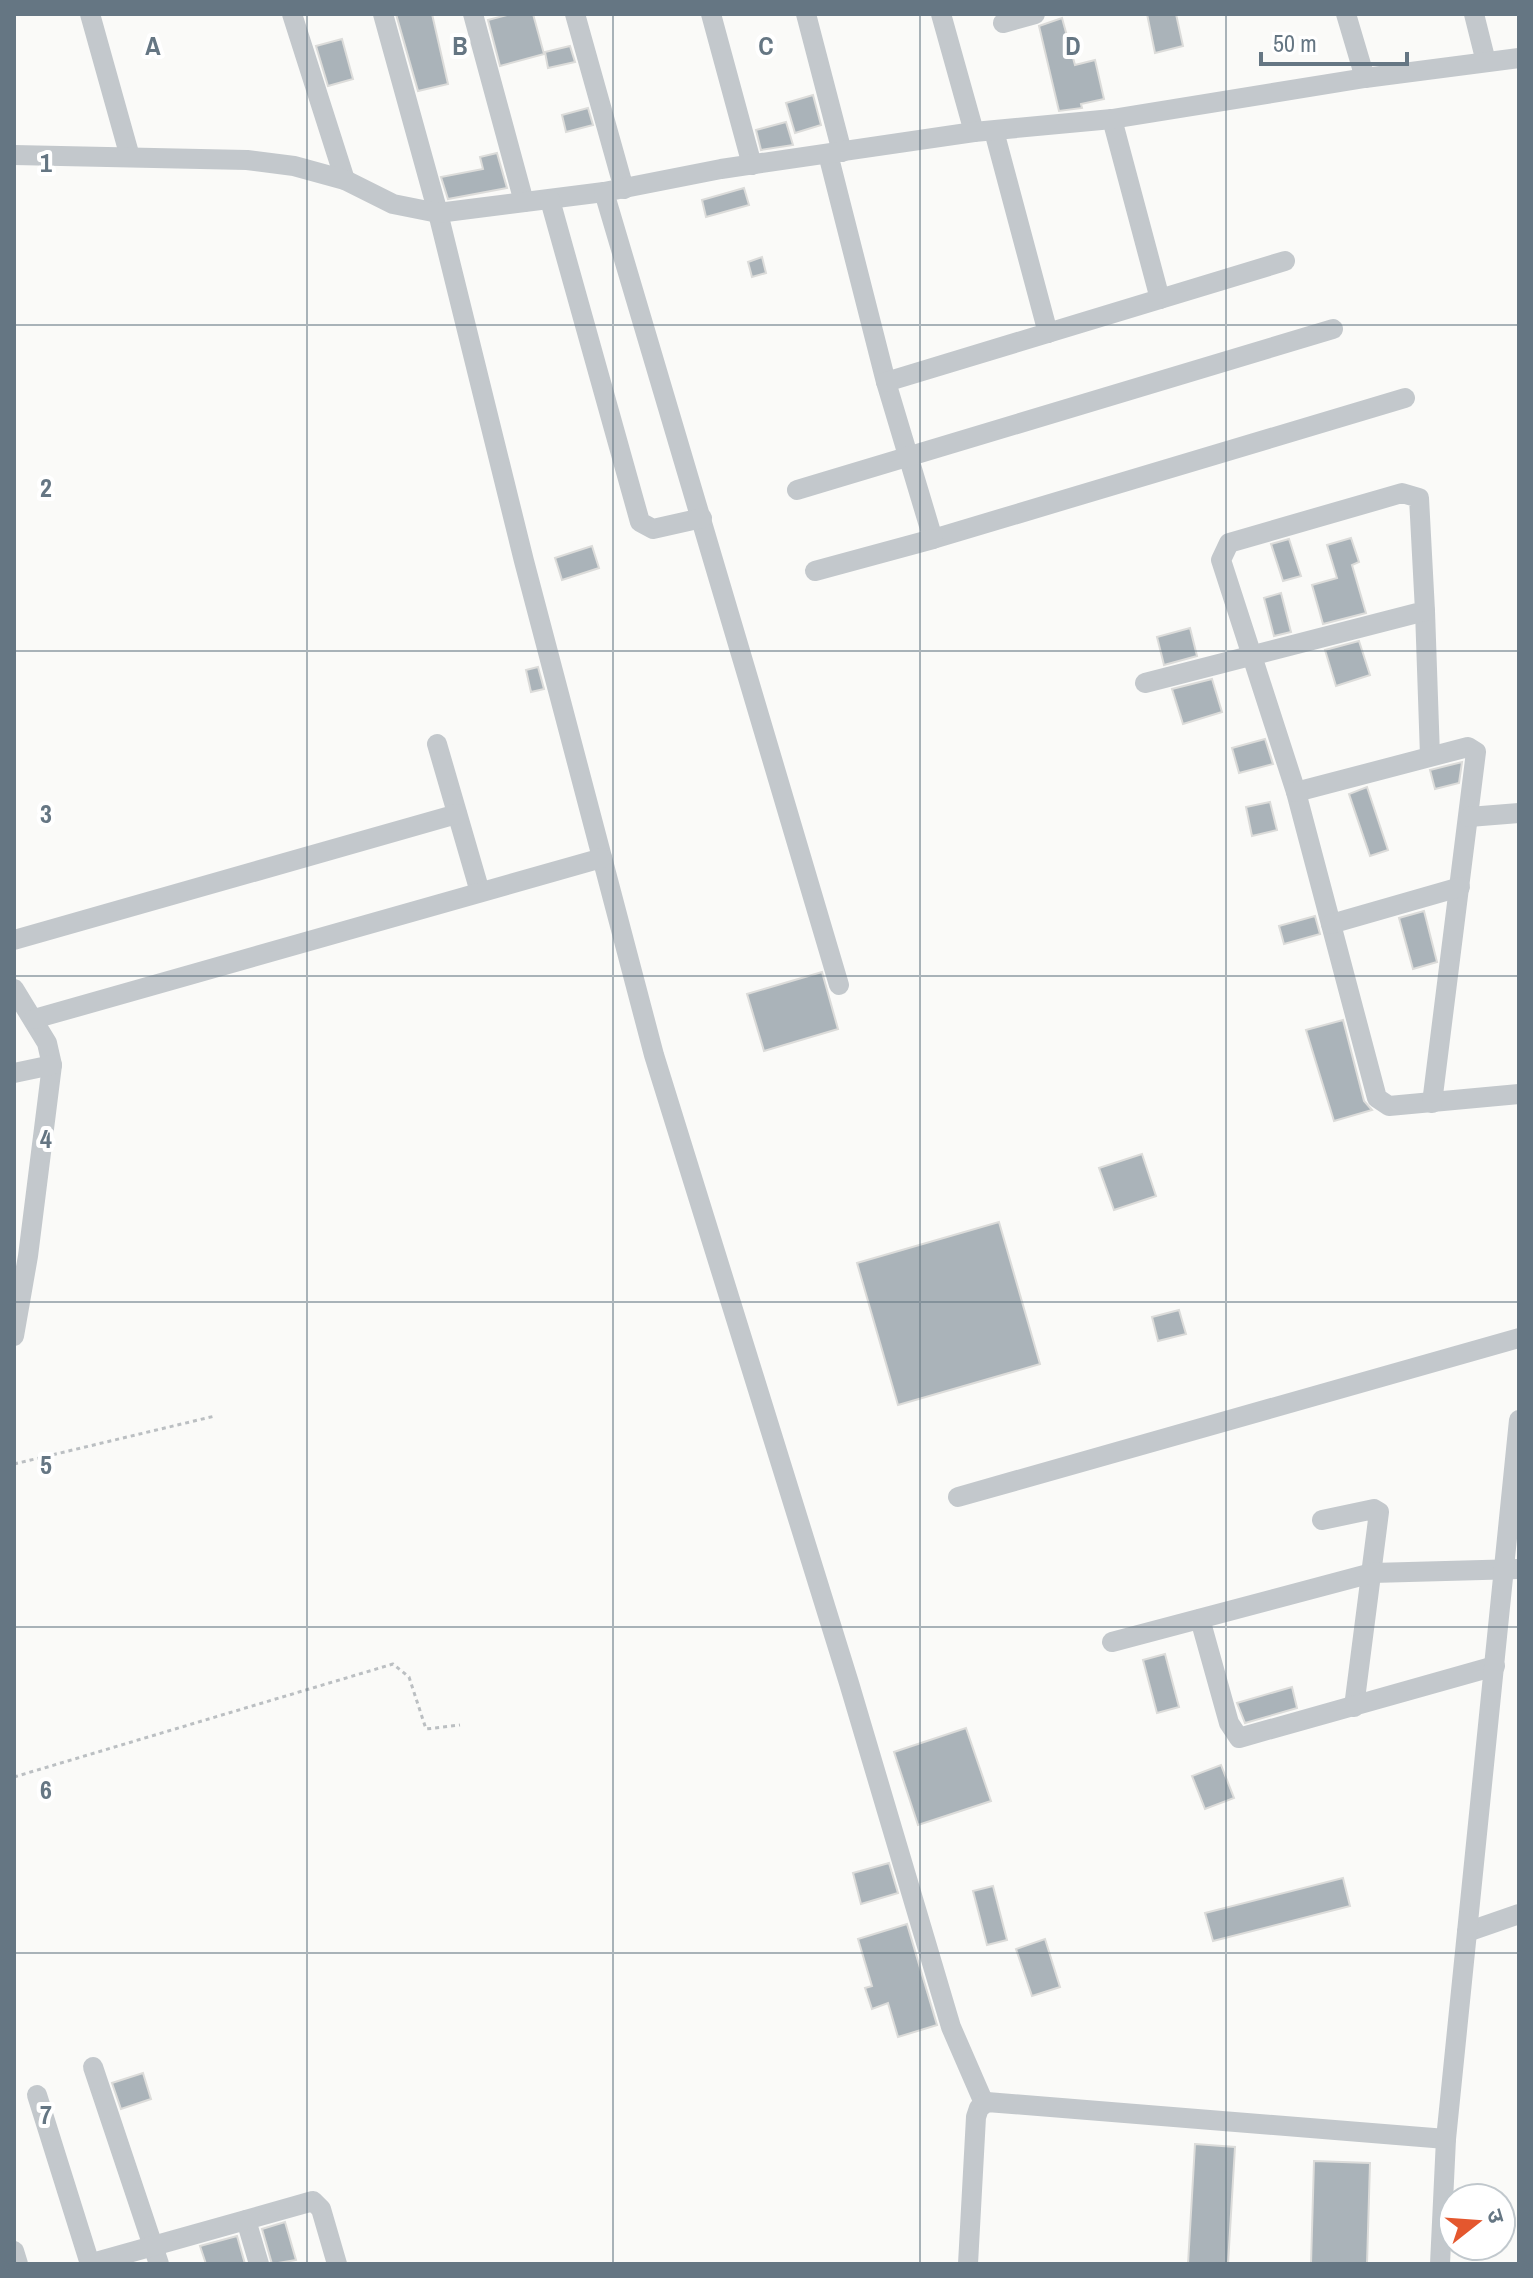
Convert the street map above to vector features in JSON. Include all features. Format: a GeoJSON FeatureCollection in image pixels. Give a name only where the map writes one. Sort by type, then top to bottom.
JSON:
{"type":"FeatureCollection","features":[{"type":"Feature","properties":{"kind":"street"},"geometry":{"type":"LineString","coordinates":[[90,14],[130,157]]}},
{"type":"Feature","properties":{"kind":"street"},"geometry":{"type":"LineString","coordinates":[[292,14],[345,180]]}},
{"type":"Feature","properties":{"kind":"street"},"geometry":{"type":"LineString","coordinates":[[383,14],[438,213],[654,1055],[878,1779],[951,2027],[984,2103]]}},
{"type":"Feature","properties":{"kind":"street"},"geometry":{"type":"LineString","coordinates":[[474,14],[524,202]]}},
{"type":"Feature","properties":{"kind":"street"},"geometry":{"type":"LineString","coordinates":[[575,14],[614,191],[702,518],[839,985]]}},
{"type":"Feature","properties":{"kind":"street"},"geometry":{"type":"LineString","coordinates":[[711,14],[752,165]]}},
{"type":"Feature","properties":{"kind":"street"},"geometry":{"type":"LineString","coordinates":[[806,14],[886,382],[933,539]]}},
{"type":"Feature","properties":{"kind":"street"},"geometry":{"type":"LineString","coordinates":[[941,14],[984,132],[1048,333]]}},
{"type":"Feature","properties":{"kind":"street"},"geometry":{"type":"LineString","coordinates":[[1003,23],[1035,14]]}},
{"type":"Feature","properties":{"kind":"street"},"geometry":{"type":"LineString","coordinates":[[1346,14],[1365,78]]}},
{"type":"Feature","properties":{"kind":"street"},"geometry":{"type":"LineString","coordinates":[[1474,14],[1486,62]]}},
{"type":"Feature","properties":{"kind":"street"},"geometry":{"type":"LineString","coordinates":[[14,155],[247,160],[294,166],[345,180],[393,204],[438,213],[614,191],[752,165],[984,132],[1112,119],[1365,78],[1519,58]]}},
{"type":"Feature","properties":{"kind":"street"},"geometry":{"type":"LineString","coordinates":[[1112,119],[1160,299]]}},
{"type":"Feature","properties":{"kind":"street"},"geometry":{"type":"LineString","coordinates":[[550,200],[640,522],[653,529],[702,518]]}},
{"type":"Feature","properties":{"kind":"street"},"geometry":{"type":"LineString","coordinates":[[886,382],[1285,261]]}},
{"type":"Feature","properties":{"kind":"street"},"geometry":{"type":"LineString","coordinates":[[797,490],[1333,329]]}},
{"type":"Feature","properties":{"kind":"street"},"geometry":{"type":"LineString","coordinates":[[815,571],[933,539],[1405,398]]}},
{"type":"Feature","properties":{"kind":"street"},"geometry":{"type":"LineString","coordinates":[[1430,756],[1422,506],[1416,496],[1402,493],[1261,532],[1225,547],[1221,560],[1296,792],[1377,1098],[1389,1106],[1519,1094]]}},
{"type":"Feature","properties":{"kind":"street"},"geometry":{"type":"LineString","coordinates":[[1145,683],[1251,653],[1425,611]]}},
{"type":"Feature","properties":{"kind":"street"},"geometry":{"type":"LineString","coordinates":[[437,744],[480,892]]}},
{"type":"Feature","properties":{"kind":"street"},"geometry":{"type":"LineString","coordinates":[[1296,792],[1430,756],[1474,748],[1477,755],[1432,1103]]}},
{"type":"Feature","properties":{"kind":"street"},"geometry":{"type":"LineString","coordinates":[[1469,817],[1519,813]]}},
{"type":"Feature","properties":{"kind":"street"},"geometry":{"type":"LineString","coordinates":[[14,940],[457,814]]}},
{"type":"Feature","properties":{"kind":"street"},"geometry":{"type":"LineString","coordinates":[[34,1019],[602,858]]}},
{"type":"Feature","properties":{"kind":"street"},"geometry":{"type":"LineString","coordinates":[[1331,924],[1460,887]]}},
{"type":"Feature","properties":{"kind":"street"},"geometry":{"type":"LineString","coordinates":[[14,989],[47,1043],[52,1065],[31,1241],[14,1336]]}},
{"type":"Feature","properties":{"kind":"street"},"geometry":{"type":"LineString","coordinates":[[14,1073],[52,1065]]}},
{"type":"Feature","properties":{"kind":"street"},"geometry":{"type":"LineString","coordinates":[[958,1497],[1519,1338]]}},
{"type":"Feature","properties":{"kind":"street"},"geometry":{"type":"LineString","coordinates":[[1440,2264],[1446,2139],[1467,1932],[1495,1666],[1511,1570],[1519,1420]]}},
{"type":"Feature","properties":{"kind":"street"},"geometry":{"type":"LineString","coordinates":[[1322,1520],[1378,1510],[1354,1707]]}},
{"type":"Feature","properties":{"kind":"street"},"geometry":{"type":"LineString","coordinates":[[1112,1642],[1372,1573],[1511,1570]]}},
{"type":"Feature","properties":{"kind":"street"},"geometry":{"type":"LineString","coordinates":[[1200,1619],[1229,1723],[1239,1738],[1495,1666]]}},
{"type":"Feature","properties":{"kind":"street"},"geometry":{"type":"LineString","coordinates":[[1467,1932],[1519,1914]]}},
{"type":"Feature","properties":{"kind":"street"},"geometry":{"type":"LineString","coordinates":[[93,2067],[157,2256]]}},
{"type":"Feature","properties":{"kind":"street"},"geometry":{"type":"LineString","coordinates":[[37,2095],[90,2264],[157,2256],[246,2220],[316,2202],[321,2209],[337,2264]]}},
{"type":"Feature","properties":{"kind":"street"},"geometry":{"type":"LineString","coordinates":[[984,2103],[1446,2139]]}},
{"type":"Feature","properties":{"kind":"street"},"geometry":{"type":"LineString","coordinates":[[968,2264],[976,2117],[984,2103]]}},
{"type":"Feature","properties":{"kind":"street"},"geometry":{"type":"LineString","coordinates":[[246,2220],[259,2264]]}},
{"type":"Feature","properties":{"kind":"street"},"geometry":{"type":"LineString","coordinates":[[14,2251],[18,2264]]}},
{"type":"Feature","properties":{"kind":"path"},"geometry":{"type":"LineString","coordinates":[[14,1464],[215,1416]]}},
{"type":"Feature","properties":{"kind":"path"},"geometry":{"type":"LineString","coordinates":[[14,1777],[393,1664],[409,1677],[426,1729],[460,1725]]}},
{"type":"Feature","properties":{"kind":"building"},"geometry":{"type":"Polygon","coordinates":[[[396,14],[432,14],[448,84],[418,91],[396,14]]]}},
{"type":"Feature","properties":{"kind":"building"},"geometry":{"type":"Polygon","coordinates":[[[511,14],[533,14],[544,54],[500,66],[488,20],[511,14]]]}},
{"type":"Feature","properties":{"kind":"building"},"geometry":{"type":"Polygon","coordinates":[[[1147,14],[1176,14],[1183,46],[1155,53],[1147,14]]]}},
{"type":"Feature","properties":{"kind":"building"},"geometry":{"type":"Polygon","coordinates":[[[1062,18],[1075,65],[1095,60],[1104,99],[1081,104],[1082,108],[1059,111],[1039,26],[1062,18]]]}},
{"type":"Feature","properties":{"kind":"building"},"geometry":{"type":"Polygon","coordinates":[[[342,39],[353,79],[328,86],[316,46],[342,39]]]}},
{"type":"Feature","properties":{"kind":"building"},"geometry":{"type":"Polygon","coordinates":[[[570,46],[575,62],[548,68],[545,52],[570,46]]]}},
{"type":"Feature","properties":{"kind":"building"},"geometry":{"type":"Polygon","coordinates":[[[813,95],[821,125],[795,133],[786,103],[813,95]]]}},
{"type":"Feature","properties":{"kind":"building"},"geometry":{"type":"Polygon","coordinates":[[[588,108],[593,125],[566,132],[562,115],[588,108]]]}},
{"type":"Feature","properties":{"kind":"building"},"geometry":{"type":"Polygon","coordinates":[[[786,122],[793,145],[761,150],[756,130],[786,122]]]}},
{"type":"Feature","properties":{"kind":"building"},"geometry":{"type":"Polygon","coordinates":[[[497,153],[507,188],[448,199],[441,177],[483,169],[480,157],[497,153]]]}},
{"type":"Feature","properties":{"kind":"building"},"geometry":{"type":"Polygon","coordinates":[[[744,188],[749,205],[706,217],[702,200],[744,188]]]}},
{"type":"Feature","properties":{"kind":"building"},"geometry":{"type":"Polygon","coordinates":[[[762,257],[766,273],[752,277],[748,262],[762,257]]]}},
{"type":"Feature","properties":{"kind":"building"},"geometry":{"type":"Polygon","coordinates":[[[1351,538],[1359,562],[1352,565],[1366,613],[1323,624],[1312,585],[1337,578],[1327,545],[1351,538]]]}},
{"type":"Feature","properties":{"kind":"building"},"geometry":{"type":"Polygon","coordinates":[[[1289,539],[1301,576],[1283,581],[1271,544],[1289,539]]]}},
{"type":"Feature","properties":{"kind":"building"},"geometry":{"type":"Polygon","coordinates":[[[592,546],[599,568],[562,580],[555,558],[592,546]]]}},
{"type":"Feature","properties":{"kind":"building"},"geometry":{"type":"Polygon","coordinates":[[[1281,593],[1291,632],[1274,636],[1264,598],[1281,593]]]}},
{"type":"Feature","properties":{"kind":"building"},"geometry":{"type":"Polygon","coordinates":[[[1190,628],[1197,656],[1164,665],[1157,637],[1190,628]]]}},
{"type":"Feature","properties":{"kind":"building"},"geometry":{"type":"Polygon","coordinates":[[[1359,641],[1370,675],[1336,686],[1325,650],[1359,641]]]}},
{"type":"Feature","properties":{"kind":"building"},"geometry":{"type":"Polygon","coordinates":[[[538,667],[544,689],[531,692],[526,670],[538,667]]]}},
{"type":"Feature","properties":{"kind":"building"},"geometry":{"type":"Polygon","coordinates":[[[1212,679],[1222,712],[1183,724],[1172,689],[1212,679]]]}},
{"type":"Feature","properties":{"kind":"building"},"geometry":{"type":"Polygon","coordinates":[[[1265,739],[1273,764],[1239,773],[1232,748],[1265,739]]]}},
{"type":"Feature","properties":{"kind":"building"},"geometry":{"type":"Polygon","coordinates":[[[1462,762],[1459,783],[1435,789],[1430,770],[1462,762]]]}},
{"type":"Feature","properties":{"kind":"building"},"geometry":{"type":"Polygon","coordinates":[[[1367,787],[1388,850],[1370,856],[1349,794],[1367,787]]]}},
{"type":"Feature","properties":{"kind":"building"},"geometry":{"type":"Polygon","coordinates":[[[1270,802],[1277,830],[1252,836],[1246,807],[1270,802]]]}},
{"type":"Feature","properties":{"kind":"building"},"geometry":{"type":"Polygon","coordinates":[[[1424,911],[1437,962],[1413,969],[1399,918],[1424,911]]]}},
{"type":"Feature","properties":{"kind":"building"},"geometry":{"type":"Polygon","coordinates":[[[1315,916],[1320,934],[1284,944],[1279,926],[1315,916]]]}},
{"type":"Feature","properties":{"kind":"building"},"geometry":{"type":"Polygon","coordinates":[[[822,972],[838,1029],[764,1051],[747,994],[822,972]]]}},
{"type":"Feature","properties":{"kind":"building"},"geometry":{"type":"Polygon","coordinates":[[[1343,1020],[1364,1101],[1372,1110],[1334,1121],[1306,1030],[1343,1020]]]}},
{"type":"Feature","properties":{"kind":"building"},"geometry":{"type":"Polygon","coordinates":[[[1142,1154],[1156,1196],[1114,1210],[1099,1168],[1142,1154]]]}},
{"type":"Feature","properties":{"kind":"building"},"geometry":{"type":"Polygon","coordinates":[[[999,1222],[1040,1364],[898,1405],[857,1263],[999,1222]]]}},
{"type":"Feature","properties":{"kind":"building"},"geometry":{"type":"Polygon","coordinates":[[[1179,1310],[1186,1334],[1158,1341],[1152,1317],[1179,1310]]]}},
{"type":"Feature","properties":{"kind":"building"},"geometry":{"type":"Polygon","coordinates":[[[1165,1654],[1179,1707],[1157,1713],[1143,1660],[1165,1654]]]}},
{"type":"Feature","properties":{"kind":"building"},"geometry":{"type":"Polygon","coordinates":[[[1292,1687],[1297,1708],[1245,1723],[1237,1703],[1292,1687]]]}},
{"type":"Feature","properties":{"kind":"building"},"geometry":{"type":"Polygon","coordinates":[[[966,1728],[991,1801],[918,1825],[894,1752],[966,1728]]]}},
{"type":"Feature","properties":{"kind":"building"},"geometry":{"type":"Polygon","coordinates":[[[1221,1765],[1234,1798],[1205,1809],[1192,1776],[1221,1765]]]}},
{"type":"Feature","properties":{"kind":"building"},"geometry":{"type":"Polygon","coordinates":[[[889,1863],[898,1893],[861,1904],[853,1873],[889,1863]]]}},
{"type":"Feature","properties":{"kind":"building"},"geometry":{"type":"Polygon","coordinates":[[[1343,1878],[1350,1906],[1213,1941],[1205,1913],[1343,1878]]]}},
{"type":"Feature","properties":{"kind":"building"},"geometry":{"type":"Polygon","coordinates":[[[993,1886],[1007,1940],[987,1945],[973,1891],[993,1886]]]}},
{"type":"Feature","properties":{"kind":"building"},"geometry":{"type":"Polygon","coordinates":[[[907,1924],[937,2025],[898,2037],[888,2003],[872,2009],[865,1988],[872,1986],[858,1939],[907,1924]]]}},
{"type":"Feature","properties":{"kind":"building"},"geometry":{"type":"Polygon","coordinates":[[[1045,1939],[1060,1987],[1032,1996],[1016,1949],[1045,1939]]]}},
{"type":"Feature","properties":{"kind":"building"},"geometry":{"type":"Polygon","coordinates":[[[143,2073],[151,2099],[121,2109],[112,2083],[143,2073]]]}},
{"type":"Feature","properties":{"kind":"building"},"geometry":{"type":"Polygon","coordinates":[[[1195,2144],[1235,2147],[1228,2264],[1188,2264],[1195,2144]]]}},
{"type":"Feature","properties":{"kind":"building"},"geometry":{"type":"Polygon","coordinates":[[[1314,2161],[1370,2163],[1367,2264],[1311,2264],[1314,2161]]]}},
{"type":"Feature","properties":{"kind":"building"},"geometry":{"type":"Polygon","coordinates":[[[285,2222],[296,2260],[272,2264],[262,2229],[285,2222]]]}},
{"type":"Feature","properties":{"kind":"building"},"geometry":{"type":"Polygon","coordinates":[[[237,2236],[245,2264],[206,2264],[200,2246],[237,2236]]]}}]}
